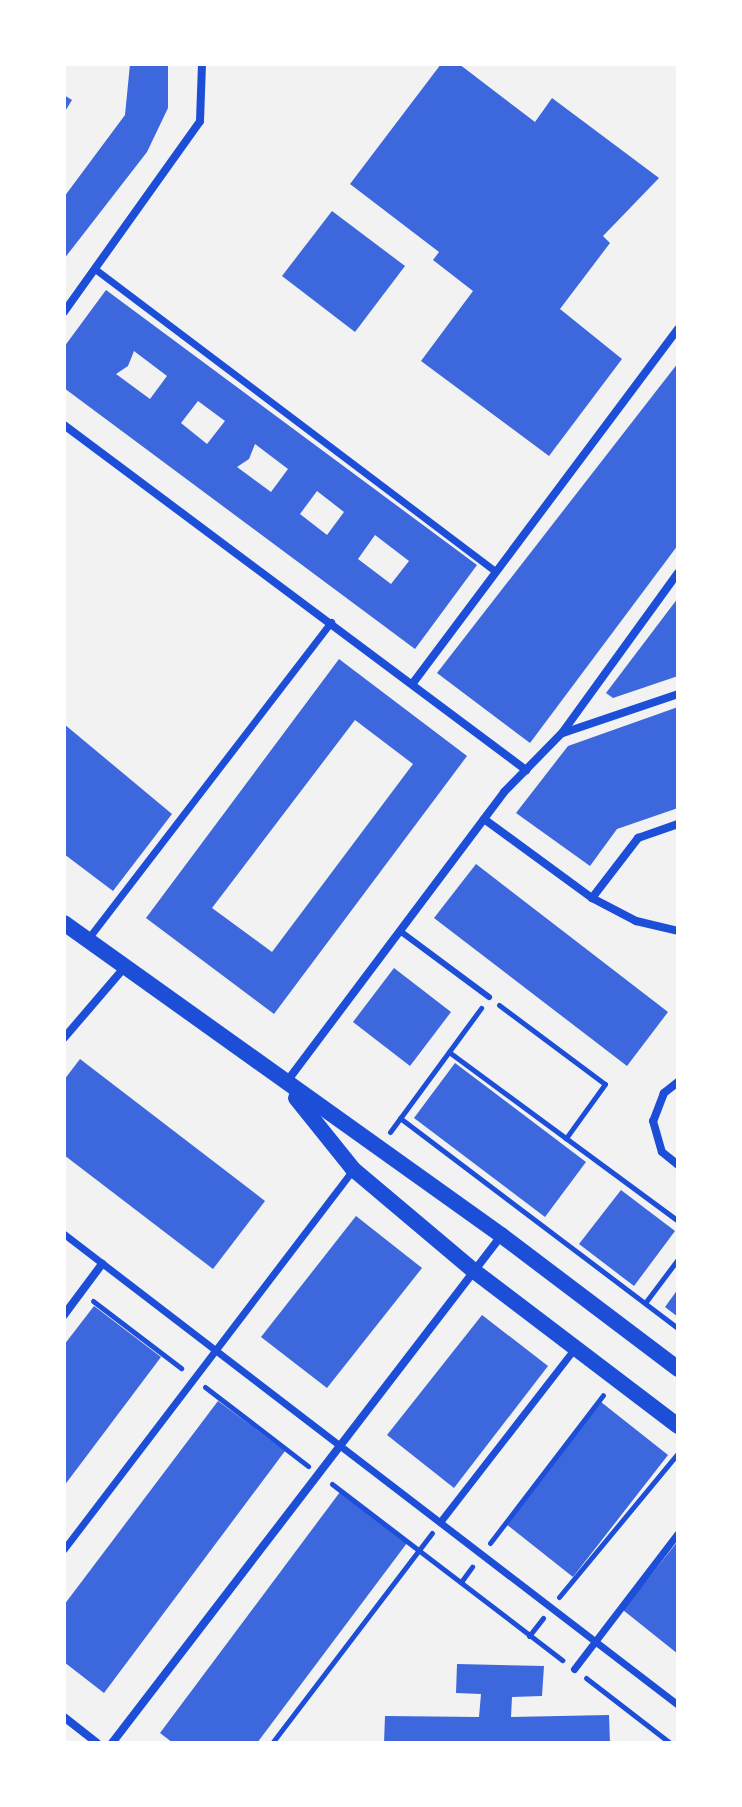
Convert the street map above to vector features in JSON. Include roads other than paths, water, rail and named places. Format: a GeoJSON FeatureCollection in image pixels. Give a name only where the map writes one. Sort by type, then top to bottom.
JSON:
{"type":"FeatureCollection","features":[{"type":"Feature","properties":{"kind":"main road"},"geometry":{"type":"LineString","coordinates":[[64,923],[285,1084],[501,1235],[678,1369]]}},
{"type":"Feature","properties":{"kind":"main road"},"geometry":{"type":"LineString","coordinates":[[285,1084],[353,1169],[474,1271],[678,1426]]}},
{"type":"Feature","properties":{"kind":"street"},"geometry":{"type":"LineString","coordinates":[[64,312],[200,121],[202,64]]}},
{"type":"Feature","properties":{"kind":"street"},"geometry":{"type":"LineString","coordinates":[[95,269],[495,571]]}},
{"type":"Feature","properties":{"kind":"street"},"geometry":{"type":"LineString","coordinates":[[413,683],[678,329]]}},
{"type":"Feature","properties":{"kind":"street"},"geometry":{"type":"LineString","coordinates":[[64,425],[526,770]]}},
{"type":"Feature","properties":{"kind":"street"},"geometry":{"type":"LineString","coordinates":[[285,1084],[484,819],[562,733],[678,573]]}},
{"type":"Feature","properties":{"kind":"street"},"geometry":{"type":"LineString","coordinates":[[87,940],[331,622]]}},
{"type":"Feature","properties":{"kind":"street"},"geometry":{"type":"LineString","coordinates":[[562,733],[678,694]]}},
{"type":"Feature","properties":{"kind":"street"},"geometry":{"type":"LineString","coordinates":[[484,819],[592,898],[636,921],[678,931]]}},
{"type":"Feature","properties":{"kind":"street"},"geometry":{"type":"LineString","coordinates":[[592,898],[638,838],[678,824]]}},
{"type":"Feature","properties":{"kind":"street"},"geometry":{"type":"LineString","coordinates":[[64,1038],[124,968]]}},
{"type":"Feature","properties":{"kind":"street"},"geometry":{"type":"LineString","coordinates":[[678,1082],[664,1093],[653,1121],[658,1144],[678,1165]]}},
{"type":"Feature","properties":{"kind":"street"},"geometry":{"type":"LineString","coordinates":[[64,1549],[353,1169]]}},
{"type":"Feature","properties":{"kind":"street"},"geometry":{"type":"LineString","coordinates":[[64,1234],[678,1705]]}},
{"type":"Feature","properties":{"kind":"street"},"geometry":{"type":"LineString","coordinates":[[112,1743],[501,1235]]}},
{"type":"Feature","properties":{"kind":"street"},"geometry":{"type":"LineString","coordinates":[[64,1315],[102,1264]]}},
{"type":"Feature","properties":{"kind":"street"},"geometry":{"type":"LineString","coordinates":[[440,1522],[574,1349]]}},
{"type":"Feature","properties":{"kind":"street"},"geometry":{"type":"LineString","coordinates":[[574,1669],[678,1533]]}},
{"type":"Feature","properties":{"kind":"street"},"geometry":{"type":"LineString","coordinates":[[64,1717],[97,1743]]}},
{"type":"Feature","properties":{"kind":"lane"},"geometry":{"type":"LineString","coordinates":[[400,931],[489,997]]}}]}
